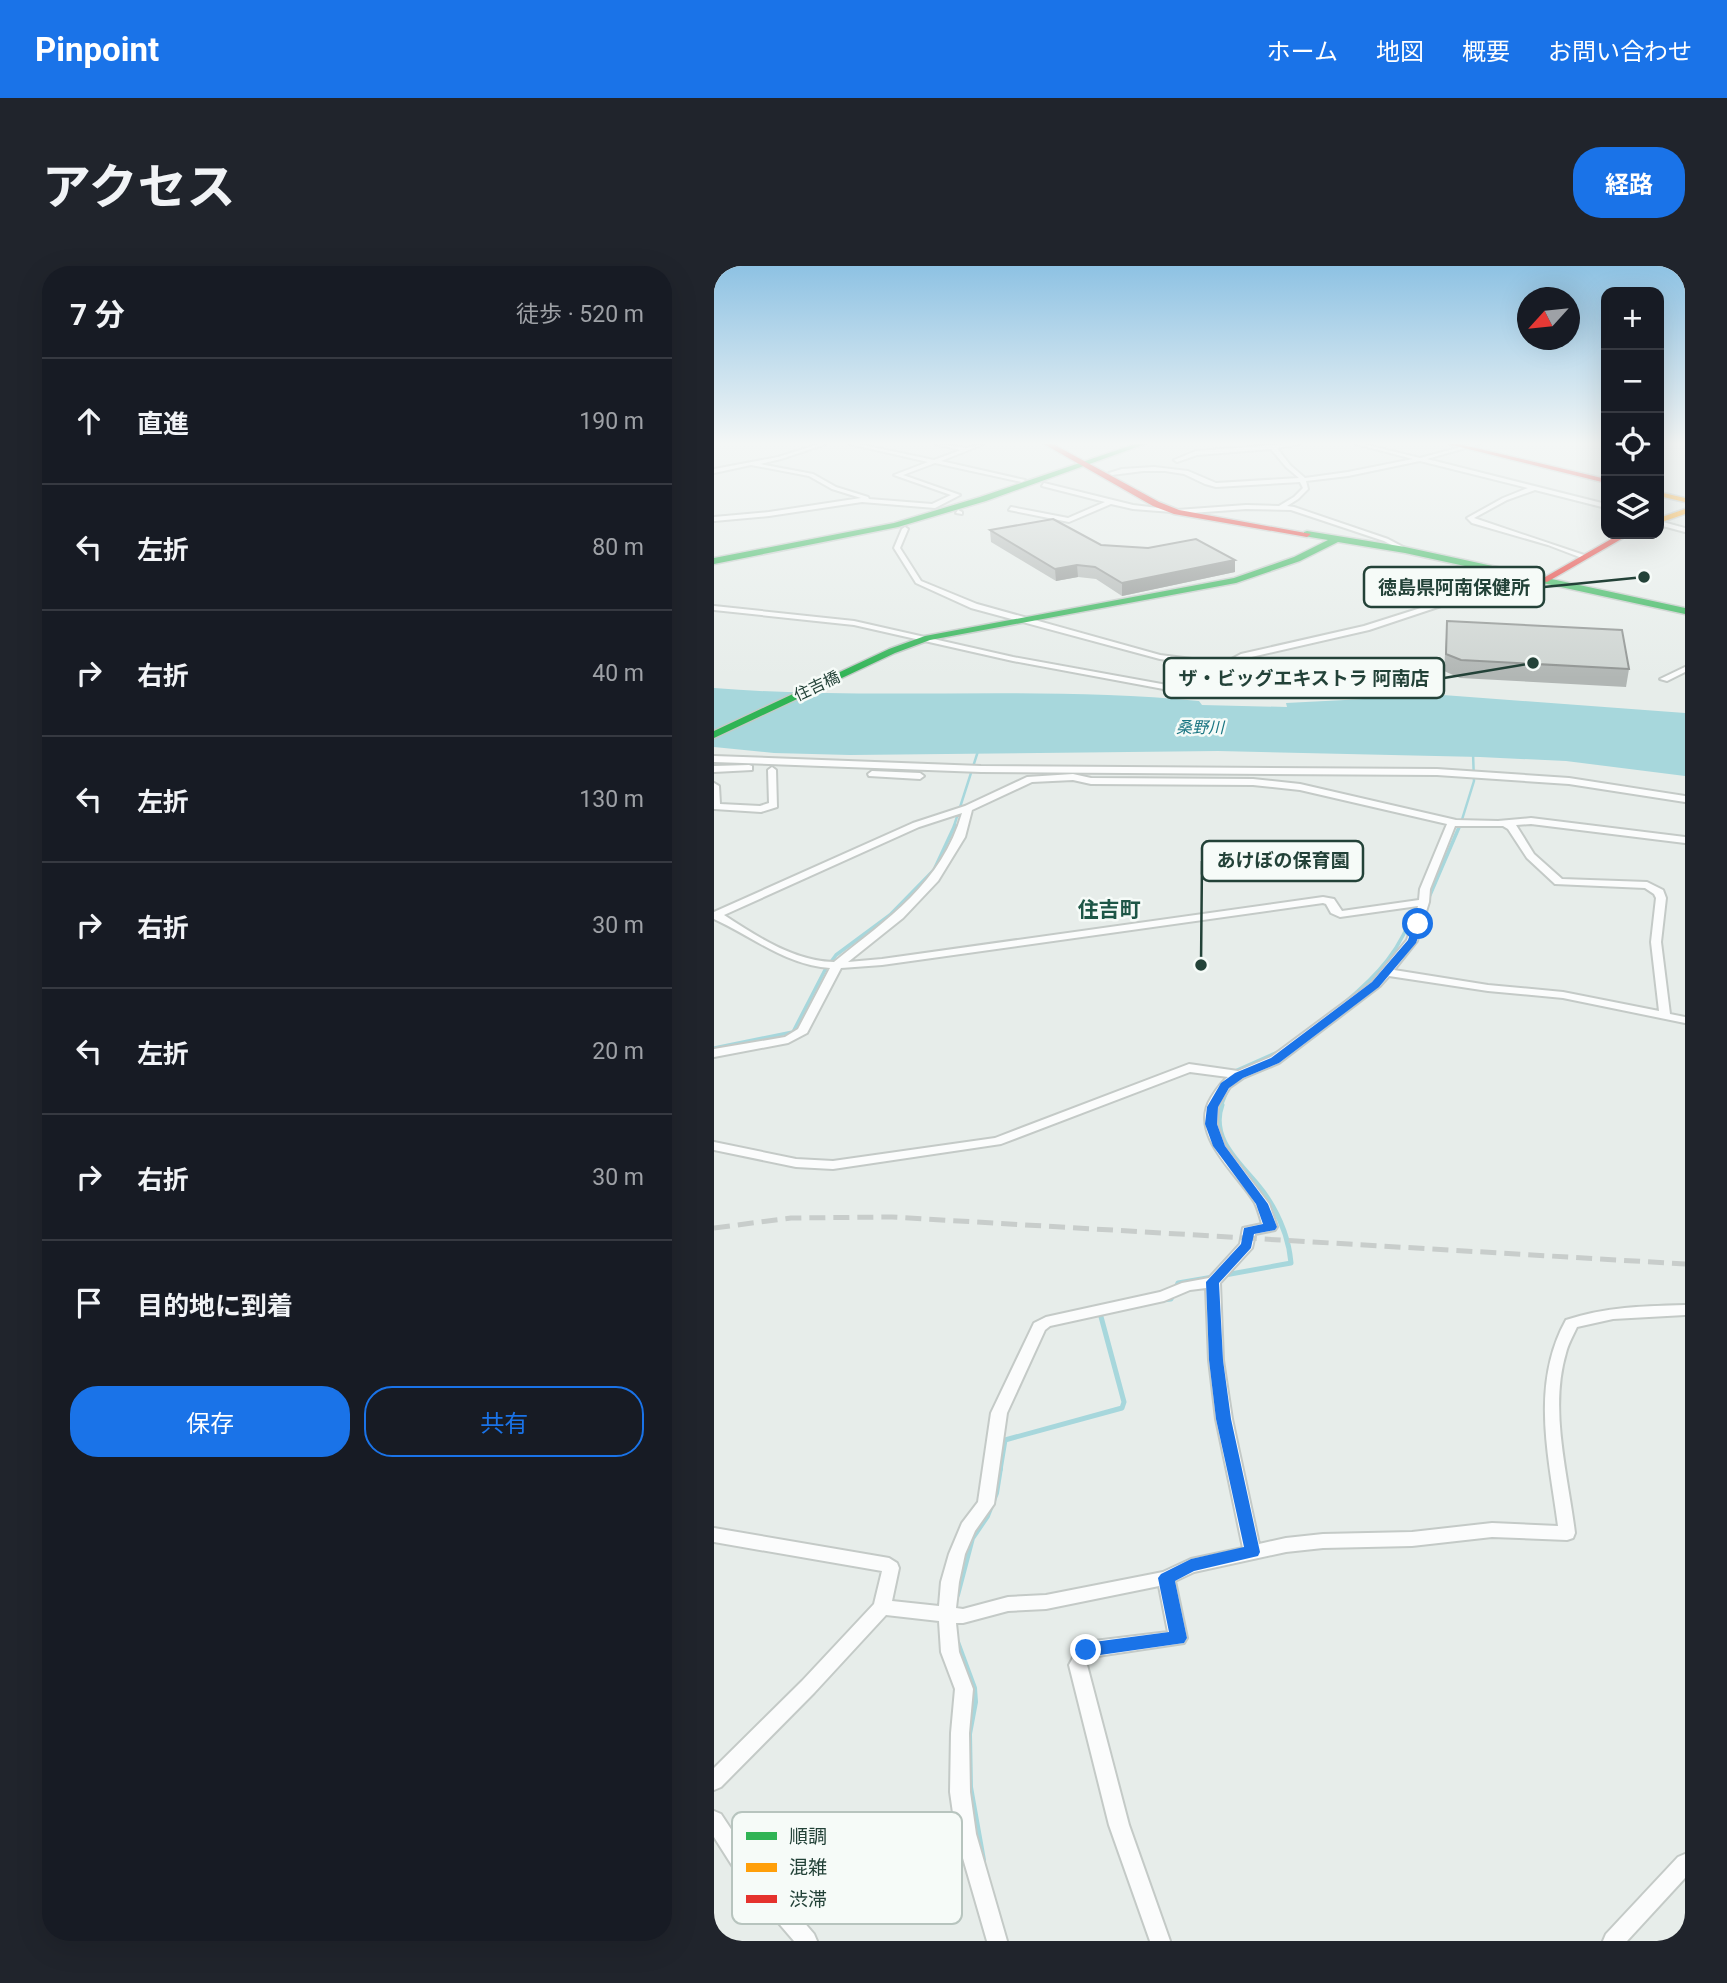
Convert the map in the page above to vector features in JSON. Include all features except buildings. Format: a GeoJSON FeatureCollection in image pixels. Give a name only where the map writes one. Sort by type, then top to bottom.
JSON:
{"type":"FeatureCollection","features":[{"type":"Feature","properties":{"kind":"main road"},"geometry":{"type":"LineString","coordinates":[[714,559],[884,522]]}},
{"type":"Feature","properties":{"kind":"main road"},"geometry":{"type":"LineString","coordinates":[[714,559],[905,522]]}},
{"type":"Feature","properties":{"kind":"main road"},"geometry":{"type":"LineString","coordinates":[[1240,522],[1405,550],[1685,611]]}},
{"type":"Feature","properties":{"kind":"main road","name":"住吉橋"},"geometry":{"type":"LineString","coordinates":[[714,735],[880,656],[925,639],[1024,618],[1236,580],[1297,559],[1337,539]]}},
{"type":"Feature","properties":{"kind":"main road"},"geometry":{"type":"LineString","coordinates":[[1539,579],[1616,539]]}},
{"type":"Feature","properties":{"kind":"street"},"geometry":{"type":"LineString","coordinates":[[1334,522],[1386,540],[1405,550]]}},
{"type":"Feature","properties":{"kind":"street"},"geometry":{"type":"LineString","coordinates":[[1477,522],[1583,556]]}},
{"type":"Feature","properties":{"kind":"street"},"geometry":{"type":"LineString","coordinates":[[1664,524],[1685,530]]}},
{"type":"Feature","properties":{"kind":"street"},"geometry":{"type":"LineString","coordinates":[[905,529],[897,548],[918,582],[974,606],[1160,657],[1226,666]]}},
{"type":"Feature","properties":{"kind":"street"},"geometry":{"type":"LineString","coordinates":[[714,608],[854,623],[1013,659],[1182,691],[1244,656],[1366,628],[1447,602],[1487,598],[1539,579]]}},
{"type":"Feature","properties":{"kind":"street"},"geometry":{"type":"LineString","coordinates":[[1664,679],[1685,669]]}},
{"type":"Feature","properties":{"kind":"street"},"geometry":{"type":"LineString","coordinates":[[714,759],[1038,778],[1253,782],[1300,787],[1458,823],[1506,824],[1531,821],[1685,840]]}},
{"type":"Feature","properties":{"kind":"street"},"geometry":{"type":"LineString","coordinates":[[714,769],[958,772]]}},
{"type":"Feature","properties":{"kind":"street"},"geometry":{"type":"LineString","coordinates":[[714,786],[715,806],[761,809],[774,804],[772,770]]}},
{"type":"Feature","properties":{"kind":"street"},"geometry":{"type":"LineString","coordinates":[[1107,770],[1202,781]]}},
{"type":"Feature","properties":{"kind":"street"},"geometry":{"type":"LineString","coordinates":[[981,773],[1342,770],[1478,774],[1569,781],[1685,799]]}},
{"type":"Feature","properties":{"kind":"street"},"geometry":{"type":"LineString","coordinates":[[715,916],[916,825],[962,810],[1019,783],[1038,778]]}},
{"type":"Feature","properties":{"kind":"street"},"geometry":{"type":"LineString","coordinates":[[714,1053],[797,1036],[803,1031],[836,965],[918,899],[948,859],[960,837],[962,810]]}},
{"type":"Feature","properties":{"kind":"street"},"geometry":{"type":"LineString","coordinates":[[997,1941],[966,1834],[960,1792],[960,1733],[964,1689],[950,1653],[947,1614],[950,1582],[957,1554],[968,1528],[986,1504],[999,1413],[1040,1327],[1046,1322],[1164,1296],[1187,1286],[1213,1282],[1247,1245],[1248,1231],[1270,1227],[1262,1204],[1219,1146],[1211,1124],[1212,1107],[1225,1086],[1239,1075],[1275,1060],[1376,985],[1412,941],[1424,902],[1425,889],[1458,823]]}},
{"type":"Feature","properties":{"kind":"street"},"geometry":{"type":"LineString","coordinates":[[1506,824],[1512,827],[1530,856],[1559,882],[1647,885],[1659,892],[1661,898],[1656,942],[1665,1016]]}},
{"type":"Feature","properties":{"kind":"street"},"geometry":{"type":"LineString","coordinates":[[715,916],[744,933],[810,962],[836,965],[882,962],[1323,900],[1330,901],[1335,911],[1340,914],[1424,902]]}},
{"type":"Feature","properties":{"kind":"street"},"geometry":{"type":"LineString","coordinates":[[1387,972],[1488,988],[1563,995],[1685,1020]]}},
{"type":"Feature","properties":{"kind":"street"},"geometry":{"type":"LineString","coordinates":[[714,1146],[796,1163],[833,1165],[997,1142],[1189,1068],[1239,1075]]}},
{"type":"Feature","properties":{"kind":"street"},"geometry":{"type":"LineString","coordinates":[[1213,1282],[1216,1360],[1224,1419],[1252,1552]]}},
{"type":"Feature","properties":{"kind":"street"},"geometry":{"type":"LineString","coordinates":[[882,1606],[963,1616],[1007,1604],[1046,1602],[1166,1578],[1191,1566],[1252,1552],[1322,1541],[1412,1539],[1492,1530],[1567,1533],[1553,1415],[1553,1387],[1558,1354],[1571,1324],[1588,1318],[1629,1312],[1685,1310]]}},
{"type":"Feature","properties":{"kind":"street"},"geometry":{"type":"LineString","coordinates":[[714,1535],[883,1563],[891,1568],[882,1606],[808,1687],[714,1781]]}},
{"type":"Feature","properties":{"kind":"street"},"geometry":{"type":"LineString","coordinates":[[1160,1941],[1119,1825],[1078,1665],[1086,1650],[1178,1638],[1166,1578]]}},
{"type":"Feature","properties":{"kind":"street"},"geometry":{"type":"LineString","coordinates":[[714,1820],[732,1848]]}},
{"type":"Feature","properties":{"kind":"street"},"geometry":{"type":"LineString","coordinates":[[1614,1941],[1682,1873]]}},
{"type":"Feature","properties":{"kind":"street"},"geometry":{"type":"LineString","coordinates":[[792,1924],[807,1941]]}},
{"type":"Feature","properties":{"kind":"water","name":"桑野川"},"geometry":{"type":"Polygon","coordinates":[[[714,688],[775,692],[1139,696],[1199,701],[1202,705],[1287,707],[1286,703],[1443,695],[1685,713],[1685,776],[1566,761],[1480,757],[1218,751],[850,755],[774,753],[714,747],[714,688]]]}},
{"type":"Feature","properties":{"kind":"waterway"},"geometry":{"type":"LineString","coordinates":[[954,826],[979,748]]}},
{"type":"Feature","properties":{"kind":"waterway"},"geometry":{"type":"LineString","coordinates":[[1460,826],[1474,781],[1473,753]]}},
{"type":"Feature","properties":{"kind":"waterway"},"geometry":{"type":"LineString","coordinates":[[714,1048],[793,1032],[825,970],[836,955],[890,915],[934,870],[955,825]]}},
{"type":"Feature","properties":{"kind":"waterway"},"geometry":{"type":"LineString","coordinates":[[1426,898],[1430,895],[1460,825]]}},
{"type":"Feature","properties":{"kind":"waterway"},"geometry":{"type":"LineString","coordinates":[[1344,1003],[1368,982],[1387,960],[1403,935],[1415,906],[1419,904]]}},
{"type":"Feature","properties":{"kind":"waterway"},"geometry":{"type":"LineString","coordinates":[[1221,1106],[1235,1071],[1278,1052]]}},
{"type":"Feature","properties":{"kind":"waterway"},"geometry":{"type":"LineString","coordinates":[[1222,1105],[1219,1119],[1225,1143],[1272,1205],[1286,1237],[1291,1263],[1225,1275]]}},
{"type":"Feature","properties":{"kind":"waterway"},"geometry":{"type":"LineString","coordinates":[[1163,1300],[1171,1299],[1178,1283],[1213,1277]]}},
{"type":"Feature","properties":{"kind":"waterway"},"geometry":{"type":"LineString","coordinates":[[1000,1470],[1005,1440],[1122,1408],[1124,1402],[1100,1313],[1103,1313]]}},
{"type":"Feature","properties":{"kind":"waterway"},"geometry":{"type":"LineString","coordinates":[[957,1595],[972,1538],[987,1516],[996,1493],[1000,1468]]}},
{"type":"Feature","properties":{"kind":"waterway"},"geometry":{"type":"LineString","coordinates":[[957,1642],[974,1688],[975,1702],[969,1734],[970,1787],[983,1860]]}},
{"type":"Feature","properties":{"kind":"railway"},"geometry":{"type":"LineString","coordinates":[[714,1228],[791,1218],[892,1217],[1685,1264]]}},
{"type":"Feature","properties":{"kind":"traffic: fast"},"geometry":{"type":"LineString","coordinates":[[714,561],[905,522]]}},
{"type":"Feature","properties":{"kind":"traffic: fast"},"geometry":{"type":"LineString","coordinates":[[1307,534],[1405,550],[1685,611]]}},
{"type":"Feature","properties":{"kind":"traffic: fast"},"geometry":{"type":"LineString","coordinates":[[714,735],[892,651],[928,638],[1236,580],[1297,559],[1337,539]]}},
{"type":"Feature","properties":{"kind":"traffic: jam"},"geometry":{"type":"LineString","coordinates":[[1237,522],[1307,534]]}},
{"type":"Feature","properties":{"kind":"traffic: jam"},"geometry":{"type":"LineString","coordinates":[[1544,580],[1617,539]]}},
{"type":"Feature","properties":{"kind":"place","name":"徳島県阿南保健所"},"geometry":{"type":"Point","coordinates":[1644,577]}},
{"type":"Feature","properties":{"kind":"place","name":"ザ・ビッグエキストラ 阿南店"},"geometry":{"type":"Point","coordinates":[1533,663]}},
{"type":"Feature","properties":{"kind":"place","name":"あけぼの保育園"},"geometry":{"type":"Point","coordinates":[1201,965]}},
{"type":"Feature","properties":{"kind":"district","name":"住吉町"},"geometry":{"type":"Point","coordinates":[1109,910]}},
{"type":"Feature","properties":{"kind":"route"},"geometry":{"type":"LineString","coordinates":[[1086,1650],[1178,1638],[1166,1578],[1191,1566],[1252,1552],[1224,1419],[1216,1360],[1213,1282],[1247,1245],[1248,1231],[1270,1227],[1262,1204],[1219,1146],[1211,1124],[1212,1107],[1225,1086],[1239,1075],[1275,1060],[1376,985],[1412,941],[1418,924]]}}]}
